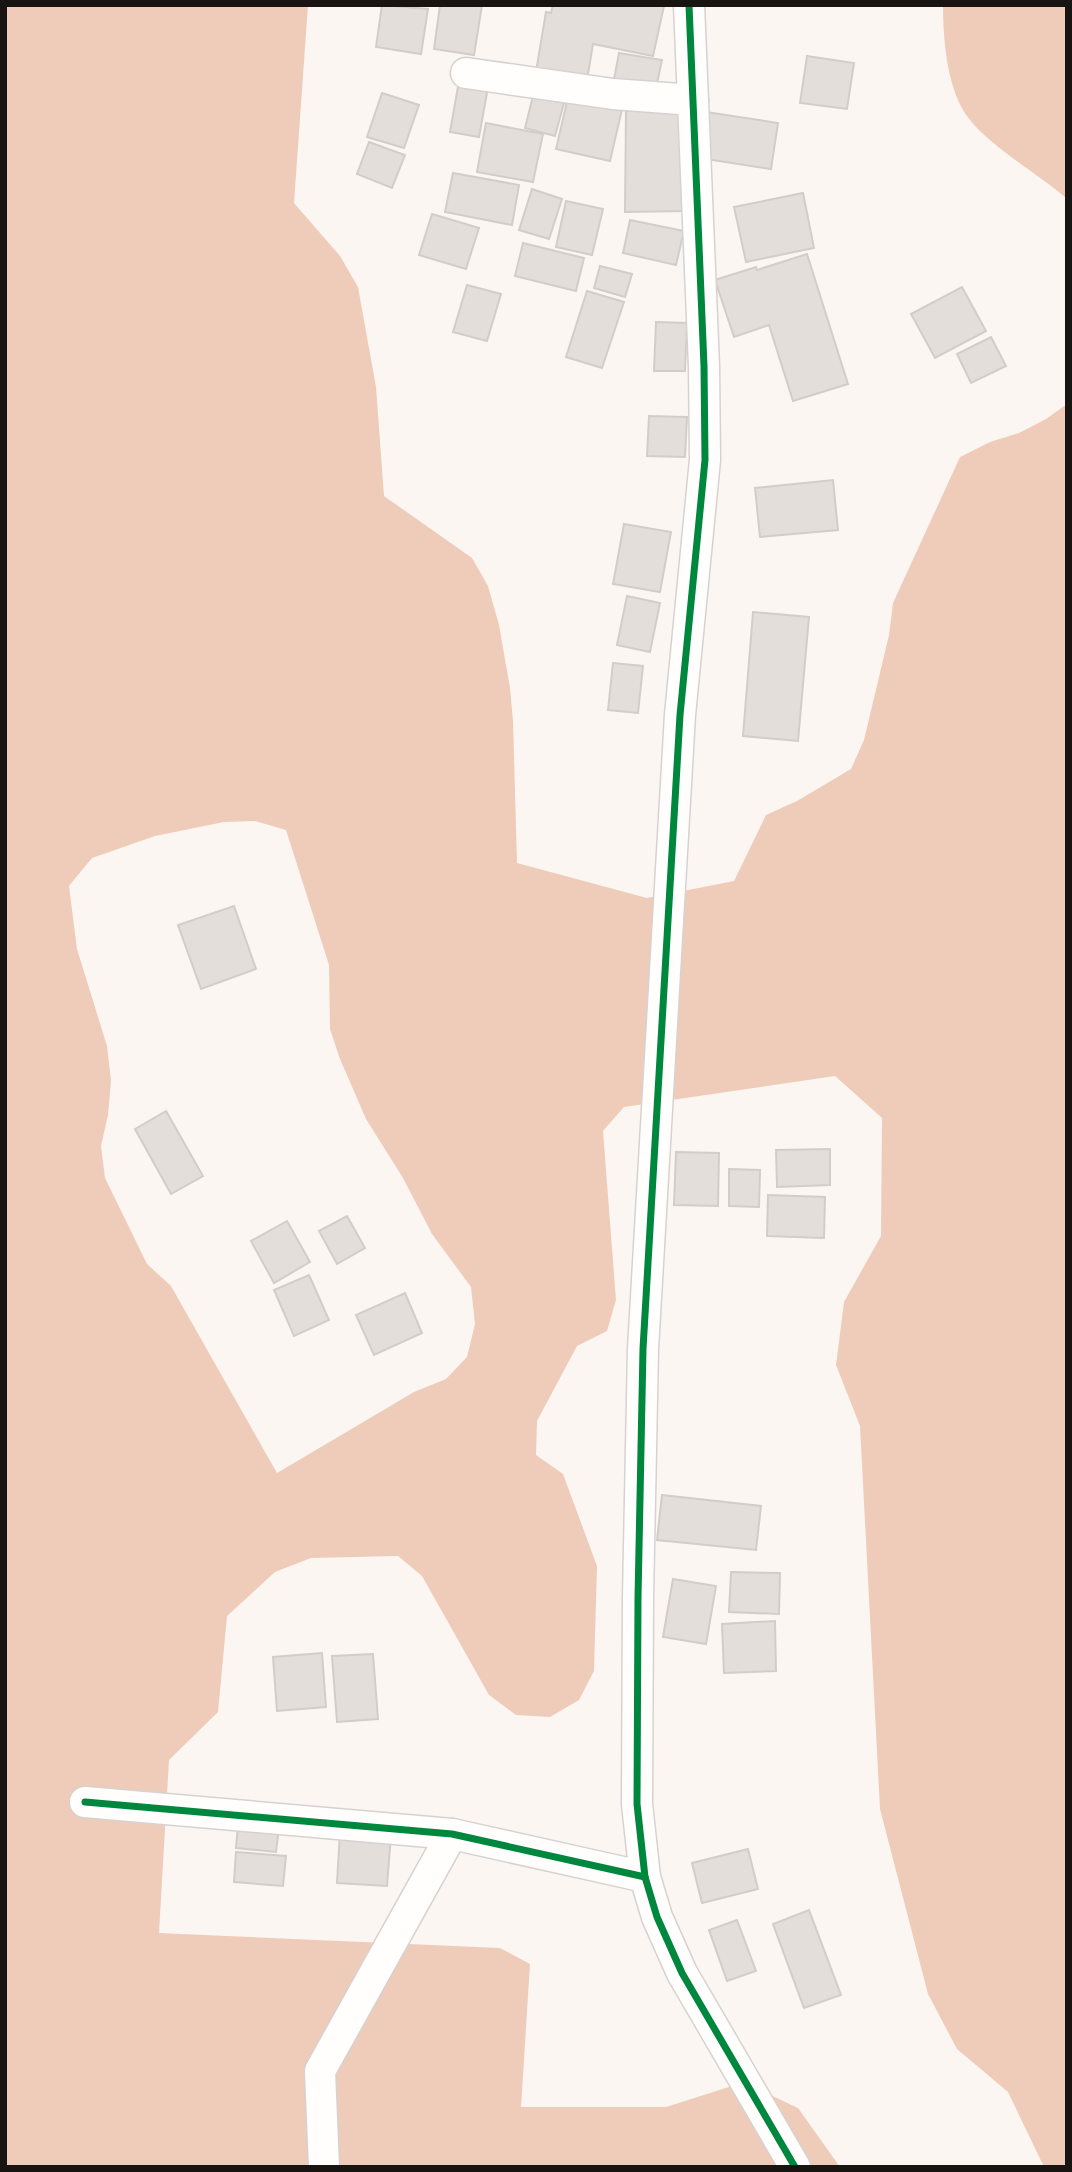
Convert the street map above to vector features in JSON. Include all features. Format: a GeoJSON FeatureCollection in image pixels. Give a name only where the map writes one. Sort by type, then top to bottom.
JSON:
{"type":"FeatureCollection","features":[{"type":"Feature","properties":{"kind":"street"},"geometry":{"type":"LineString","coordinates":[[689,5],[704,366],[705,460],[680,715],[643,1349],[637,1804],[645,1877],[657,1917],[682,1973],[795,2167]]}},
{"type":"Feature","properties":{"kind":"street"},"geometry":{"type":"LineString","coordinates":[[467,73],[613,94],[693,100]]}},
{"type":"Feature","properties":{"kind":"street"},"geometry":{"type":"LineString","coordinates":[[85,1801],[452,1834],[645,1877]]}},
{"type":"Feature","properties":{"kind":"street"},"geometry":{"type":"LineString","coordinates":[[324,2167],[320,2071],[452,1834]]}},
{"type":"Feature","properties":{"kind":"shaded area"},"geometry":{"type":"Polygon","coordinates":[[[5,5],[308,5],[294,203],[340,256],[358,287],[376,387],[384,496],[472,558],[488,586],[499,625],[510,688],[517,863],[647,898],[734,881],[766,815],[797,801],[851,769],[864,740],[889,635],[893,603],[960,457],[990,442],[1019,433],[1067,404],[1067,2167],[1044,2167],[1008,2092],[957,2049],[928,1994],[880,1809],[860,1426],[836,1365],[844,1302],[881,1236],[882,1118],[835,1076],[624,1107],[603,1131],[616,1300],[607,1331],[577,1346],[537,1421],[536,1455],[563,1474],[597,1566],[594,1671],[579,1700],[550,1717],[516,1715],[489,1695],[422,1576],[398,1556],[311,1558],[275,1572],[227,1616],[218,1712],[169,1760],[159,1933],[500,1948],[530,1964],[521,2107],[666,2107],[732,2086],[766,2093],[798,2108],[840,2167],[5,2167],[5,5]],[[255,821],[224,822],[155,836],[92,858],[69,886],[77,949],[107,1046],[111,1081],[108,1115],[101,1146],[105,1178],[147,1264],[171,1286],[277,1473],[414,1392],[446,1379],[467,1357],[475,1324],[471,1287],[432,1234],[403,1178],[366,1119],[340,1059],[330,1029],[329,965],[286,830],[255,821]]]}},
{"type":"Feature","properties":{"kind":"shaded area"},"geometry":{"type":"Polygon","coordinates":[[[943,5],[1067,5],[1067,199],[990,141],[962,108],[951,81],[948,65],[943,5]]]}},
{"type":"Feature","properties":{"kind":"building"},"geometry":{"type":"Polygon","coordinates":[[[382,5],[428,9],[421,54],[376,47],[382,5]]]}},
{"type":"Feature","properties":{"kind":"building"},"geometry":{"type":"Polygon","coordinates":[[[440,5],[482,5],[474,55],[434,49],[440,5]]]}},
{"type":"Feature","properties":{"kind":"building"},"geometry":{"type":"Polygon","coordinates":[[[553,5],[664,6],[653,56],[593,44],[586,86],[535,78],[546,12],[551,13],[553,5]]]}},
{"type":"Feature","properties":{"kind":"building"},"geometry":{"type":"Polygon","coordinates":[[[619,53],[662,60],[655,93],[613,85],[619,53]]]}},
{"type":"Feature","properties":{"kind":"building"},"geometry":{"type":"Polygon","coordinates":[[[807,56],[854,63],[847,109],[800,103],[807,56]]]}},
{"type":"Feature","properties":{"kind":"building"},"geometry":{"type":"Polygon","coordinates":[[[459,81],[488,87],[479,137],[450,132],[459,81]]]}},
{"type":"Feature","properties":{"kind":"building"},"geometry":{"type":"Polygon","coordinates":[[[382,93],[419,105],[404,148],[367,137],[382,93]]]}},
{"type":"Feature","properties":{"kind":"building"},"geometry":{"type":"Polygon","coordinates":[[[569,93],[623,105],[610,161],[556,149],[569,93]]]}},
{"type":"Feature","properties":{"kind":"building"},"geometry":{"type":"Polygon","coordinates":[[[533,96],[564,103],[555,136],[525,128],[533,96]]]}},
{"type":"Feature","properties":{"kind":"building"},"geometry":{"type":"Polygon","coordinates":[[[626,111],[688,111],[688,211],[625,212],[626,111]]]}},
{"type":"Feature","properties":{"kind":"building"},"geometry":{"type":"Polygon","coordinates":[[[706,112],[778,123],[771,169],[699,158],[706,112]]]}},
{"type":"Feature","properties":{"kind":"building"},"geometry":{"type":"Polygon","coordinates":[[[486,123],[543,134],[533,182],[477,172],[486,123]]]}},
{"type":"Feature","properties":{"kind":"building"},"geometry":{"type":"Polygon","coordinates":[[[369,142],[405,155],[392,188],[357,174],[369,142]]]}},
{"type":"Feature","properties":{"kind":"building"},"geometry":{"type":"Polygon","coordinates":[[[453,173],[519,185],[512,225],[445,212],[453,173]]]}},
{"type":"Feature","properties":{"kind":"building"},"geometry":{"type":"Polygon","coordinates":[[[532,189],[562,199],[549,239],[519,230],[532,189]]]}},
{"type":"Feature","properties":{"kind":"building"},"geometry":{"type":"Polygon","coordinates":[[[803,193],[814,248],[746,262],[734,207],[803,193]]]}},
{"type":"Feature","properties":{"kind":"building"},"geometry":{"type":"Polygon","coordinates":[[[566,201],[603,209],[592,255],[556,247],[566,201]]]}},
{"type":"Feature","properties":{"kind":"building"},"geometry":{"type":"Polygon","coordinates":[[[432,214],[479,228],[466,269],[419,255],[432,214]]]}},
{"type":"Feature","properties":{"kind":"building"},"geometry":{"type":"Polygon","coordinates":[[[630,220],[684,231],[676,265],[623,253],[630,220]]]}},
{"type":"Feature","properties":{"kind":"building"},"geometry":{"type":"Polygon","coordinates":[[[523,243],[584,258],[576,291],[515,276],[523,243]]]}},
{"type":"Feature","properties":{"kind":"building"},"geometry":{"type":"Polygon","coordinates":[[[807,254],[848,384],[793,401],[769,325],[734,337],[715,280],[807,254]]]}},
{"type":"Feature","properties":{"kind":"building"},"geometry":{"type":"Polygon","coordinates":[[[600,266],[632,274],[625,297],[594,288],[600,266]]]}},
{"type":"Feature","properties":{"kind":"building"},"geometry":{"type":"Polygon","coordinates":[[[467,285],[501,294],[487,341],[453,332],[467,285]]]}},
{"type":"Feature","properties":{"kind":"building"},"geometry":{"type":"Polygon","coordinates":[[[962,287],[986,331],[935,358],[911,314],[962,287]]]}},
{"type":"Feature","properties":{"kind":"building"},"geometry":{"type":"Polygon","coordinates":[[[587,291],[624,302],[602,368],[566,357],[587,291]]]}},
{"type":"Feature","properties":{"kind":"building"},"geometry":{"type":"Polygon","coordinates":[[[656,322],[687,323],[685,371],[654,371],[656,322]]]}},
{"type":"Feature","properties":{"kind":"building"},"geometry":{"type":"Polygon","coordinates":[[[991,337],[1006,366],[971,383],[957,354],[991,337]]]}},
{"type":"Feature","properties":{"kind":"building"},"geometry":{"type":"Polygon","coordinates":[[[649,416],[687,417],[685,457],[647,456],[649,416]]]}},
{"type":"Feature","properties":{"kind":"building"},"geometry":{"type":"Polygon","coordinates":[[[833,480],[838,530],[760,537],[755,488],[833,480]]]}},
{"type":"Feature","properties":{"kind":"building"},"geometry":{"type":"Polygon","coordinates":[[[624,524],[671,532],[660,592],[613,584],[624,524]]]}},
{"type":"Feature","properties":{"kind":"building"},"geometry":{"type":"Polygon","coordinates":[[[627,596],[660,603],[650,652],[617,645],[627,596]]]}},
{"type":"Feature","properties":{"kind":"building"},"geometry":{"type":"Polygon","coordinates":[[[753,612],[809,617],[798,741],[743,736],[753,612]]]}},
{"type":"Feature","properties":{"kind":"building"},"geometry":{"type":"Polygon","coordinates":[[[613,663],[643,666],[638,713],[608,710],[613,663]]]}},
{"type":"Feature","properties":{"kind":"building"},"geometry":{"type":"Polygon","coordinates":[[[234,906],[256,969],[201,989],[178,925],[234,906]]]}},
{"type":"Feature","properties":{"kind":"building"},"geometry":{"type":"Polygon","coordinates":[[[166,1111],[203,1176],[171,1194],[135,1129],[166,1111]]]}},
{"type":"Feature","properties":{"kind":"building"},"geometry":{"type":"Polygon","coordinates":[[[830,1149],[830,1185],[777,1187],[776,1150],[830,1149]]]}},
{"type":"Feature","properties":{"kind":"building"},"geometry":{"type":"Polygon","coordinates":[[[676,1152],[719,1153],[718,1206],[674,1205],[676,1152]]]}},
{"type":"Feature","properties":{"kind":"building"},"geometry":{"type":"Polygon","coordinates":[[[729,1169],[760,1170],[759,1207],[729,1206],[729,1169]]]}},
{"type":"Feature","properties":{"kind":"building"},"geometry":{"type":"Polygon","coordinates":[[[768,1195],[825,1197],[824,1238],[767,1236],[768,1195]]]}},
{"type":"Feature","properties":{"kind":"building"},"geometry":{"type":"Polygon","coordinates":[[[347,1216],[365,1248],[337,1264],[319,1231],[347,1216]]]}},
{"type":"Feature","properties":{"kind":"building"},"geometry":{"type":"Polygon","coordinates":[[[287,1221],[310,1262],[274,1283],[251,1241],[287,1221]]]}},
{"type":"Feature","properties":{"kind":"building"},"geometry":{"type":"Polygon","coordinates":[[[309,1275],[329,1320],[294,1336],[274,1290],[309,1275]]]}},
{"type":"Feature","properties":{"kind":"building"},"geometry":{"type":"Polygon","coordinates":[[[405,1293],[422,1333],[374,1355],[356,1315],[405,1293]]]}},
{"type":"Feature","properties":{"kind":"building"},"geometry":{"type":"Polygon","coordinates":[[[662,1495],[761,1506],[756,1550],[657,1540],[662,1495]]]}},
{"type":"Feature","properties":{"kind":"building"},"geometry":{"type":"Polygon","coordinates":[[[731,1572],[780,1573],[779,1614],[729,1612],[731,1572]]]}},
{"type":"Feature","properties":{"kind":"building"},"geometry":{"type":"Polygon","coordinates":[[[673,1579],[716,1586],[706,1644],[663,1637],[673,1579]]]}},
{"type":"Feature","properties":{"kind":"building"},"geometry":{"type":"Polygon","coordinates":[[[775,1621],[776,1671],[724,1673],[722,1624],[775,1621]]]}},
{"type":"Feature","properties":{"kind":"building"},"geometry":{"type":"Polygon","coordinates":[[[322,1653],[326,1707],[277,1711],[273,1657],[322,1653]]]}},
{"type":"Feature","properties":{"kind":"building"},"geometry":{"type":"Polygon","coordinates":[[[373,1654],[378,1719],[337,1722],[332,1656],[373,1654]]]}},
{"type":"Feature","properties":{"kind":"building"},"geometry":{"type":"Polygon","coordinates":[[[238,1824],[279,1828],[276,1852],[236,1848],[238,1824]]]}},
{"type":"Feature","properties":{"kind":"building"},"geometry":{"type":"Polygon","coordinates":[[[340,1832],[391,1835],[387,1886],[337,1883],[340,1832]]]}},
{"type":"Feature","properties":{"kind":"building"},"geometry":{"type":"Polygon","coordinates":[[[748,1849],[758,1889],[702,1903],[692,1863],[748,1849]]]}},
{"type":"Feature","properties":{"kind":"building"},"geometry":{"type":"Polygon","coordinates":[[[236,1852],[286,1856],[283,1886],[234,1882],[236,1852]]]}},
{"type":"Feature","properties":{"kind":"building"},"geometry":{"type":"Polygon","coordinates":[[[809,1910],[841,1995],[804,2008],[773,1924],[809,1910]]]}},
{"type":"Feature","properties":{"kind":"building"},"geometry":{"type":"Polygon","coordinates":[[[737,1920],[756,1971],[727,1981],[709,1930],[737,1920]]]}},
{"type":"Feature","properties":{"kind":"cycle path"},"geometry":{"type":"LineString","coordinates":[[689,5],[704,366],[705,460],[680,715],[643,1349],[637,1804],[645,1877],[657,1917],[682,1973],[795,2167]]}},
{"type":"Feature","properties":{"kind":"cycle path"},"geometry":{"type":"LineString","coordinates":[[85,1802],[452,1834],[645,1877]]}}]}
